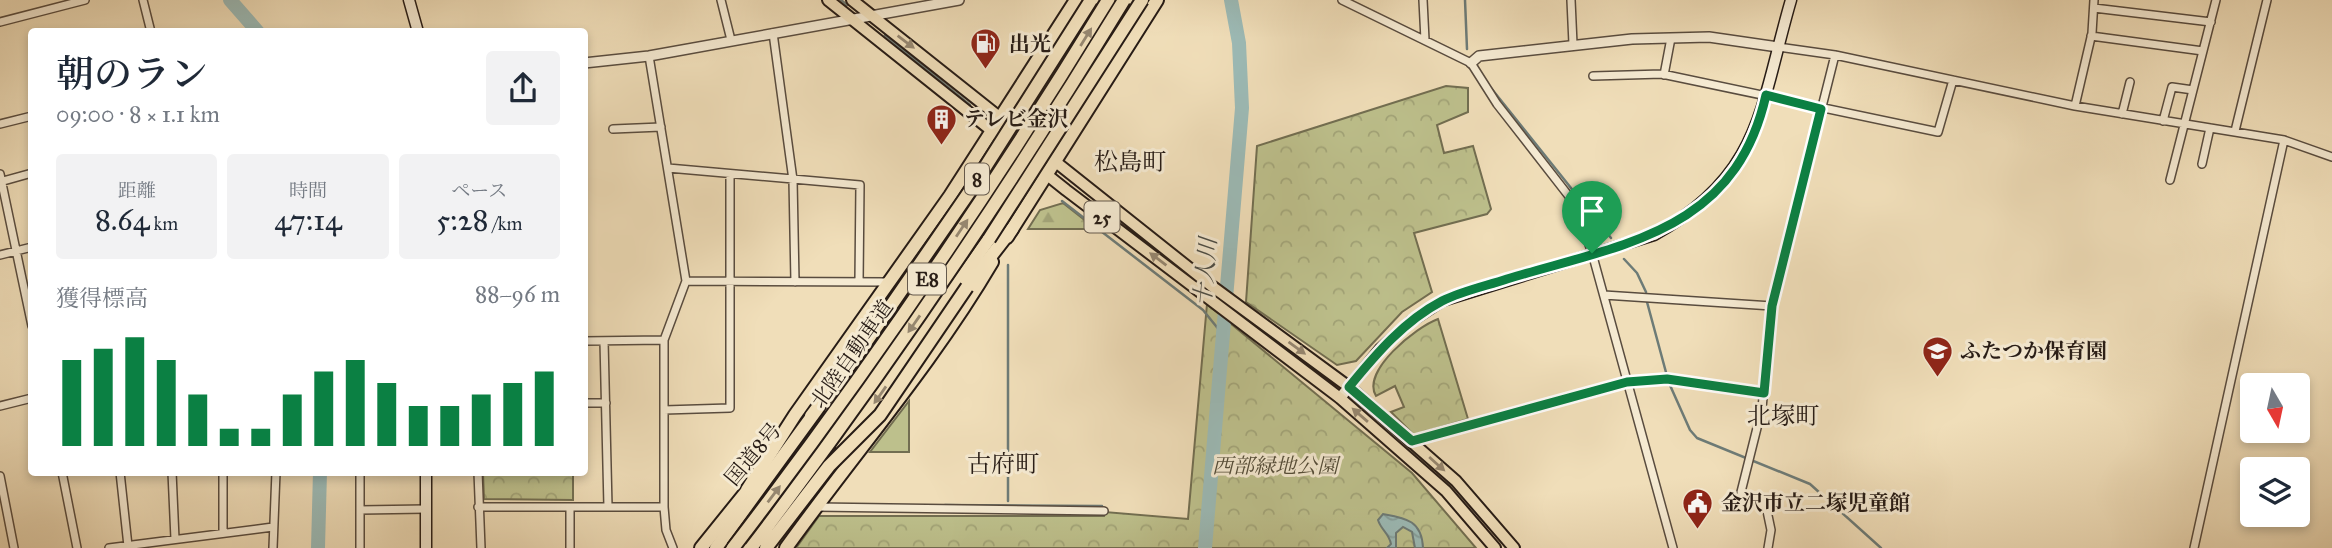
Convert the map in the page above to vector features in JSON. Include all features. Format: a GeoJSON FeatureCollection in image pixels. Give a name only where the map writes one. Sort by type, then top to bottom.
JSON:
{"type":"FeatureCollection","features":[{"type":"Feature","properties":{"kind":"highway","name":"8"},"geometry":{"type":"LineString","coordinates":[[747,490],[795,415],[891,282],[1076,0]]}},
{"type":"Feature","properties":{"kind":"highway","name":"国道8号"},"geometry":{"type":"LineString","coordinates":[[701,548],[818,408],[857,355],[988,163],[1091,0]]}},
{"type":"Feature","properties":{"kind":"highway","name":"北陸自動車道"},"geometry":{"type":"LineString","coordinates":[[733,548],[880,348],[1024,134],[1108,0]]}},
{"type":"Feature","properties":{"kind":"highway","name":"北陸自動車道"},"geometry":{"type":"LineString","coordinates":[[751,548],[827,447],[939,288],[1043,131],[1125,0]]}},
{"type":"Feature","properties":{"kind":"highway","name":"8"},"geometry":{"type":"LineString","coordinates":[[767,548],[822,469],[864,418],[989,239],[1142,0]]}},
{"type":"Feature","properties":{"kind":"highway"},"geometry":{"type":"LineString","coordinates":[[786,548],[916,379],[962,313],[1156,0]]}},
{"type":"Feature","properties":{"kind":"highway"},"geometry":{"type":"LineString","coordinates":[[767,548],[830,466],[880,415],[967,287],[1012,229]]}},
{"type":"Feature","properties":{"kind":"highway"},"geometry":{"type":"LineString","coordinates":[[716,548],[818,408]]}},
{"type":"Feature","properties":{"kind":"main road"},"geometry":{"type":"LineString","coordinates":[[410,0],[417,28]]}},
{"type":"Feature","properties":{"kind":"main road","name":"25"},"geometry":{"type":"LineString","coordinates":[[828,0],[1046,175],[1340,398],[1446,491],[1495,548]]}},
{"type":"Feature","properties":{"kind":"main road","name":"25"},"geometry":{"type":"LineString","coordinates":[[852,0],[1002,116],[1213,287],[1349,387],[1456,481],[1514,548]]}},
{"type":"Feature","properties":{"kind":"main road"},"geometry":{"type":"LineString","coordinates":[[1340,398],[1380,349],[1410,322],[1442,301],[1654,235],[1680,221],[1716,192],[1754,136],[1791,0]]}},
{"type":"Feature","properties":{"kind":"main road"},"geometry":{"type":"LineString","coordinates":[[425,476],[426,548]]}},
{"type":"Feature","properties":{"kind":"street"},"geometry":{"type":"LineString","coordinates":[[0,22],[85,0]]}},
{"type":"Feature","properties":{"kind":"street"},"geometry":{"type":"LineString","coordinates":[[144,0],[150,28]]}},
{"type":"Feature","properties":{"kind":"street"},"geometry":{"type":"LineString","coordinates":[[720,0],[731,40]]}},
{"type":"Feature","properties":{"kind":"street"},"geometry":{"type":"LineString","coordinates":[[588,63],[649,56],[959,0]]}},
{"type":"Feature","properties":{"kind":"street"},"geometry":{"type":"LineString","coordinates":[[1342,0],[1471,63],[1497,104],[1575,204],[1604,295],[1673,548]]}},
{"type":"Feature","properties":{"kind":"street"},"geometry":{"type":"LineString","coordinates":[[1423,0],[1425,40]]}},
{"type":"Feature","properties":{"kind":"street"},"geometry":{"type":"LineString","coordinates":[[1571,0],[1573,44]]}},
{"type":"Feature","properties":{"kind":"street"},"geometry":{"type":"LineString","coordinates":[[2170,180],[2216,0]]}},
{"type":"Feature","properties":{"kind":"street"},"geometry":{"type":"LineString","coordinates":[[2235,131],[2267,0]]}},
{"type":"Feature","properties":{"kind":"street"},"geometry":{"type":"LineString","coordinates":[[2075,106],[2091,36],[2094,4],[2211,22]]}},
{"type":"Feature","properties":{"kind":"street"},"geometry":{"type":"LineString","coordinates":[[774,33],[793,180],[795,282]]}},
{"type":"Feature","properties":{"kind":"street"},"geometry":{"type":"LineString","coordinates":[[2091,36],[2203,51]]}},
{"type":"Feature","properties":{"kind":"street"},"geometry":{"type":"LineString","coordinates":[[1471,63],[1479,56],[1573,44],[1709,37],[1835,55],[2075,106],[2284,140],[2332,157]]}},
{"type":"Feature","properties":{"kind":"street"},"geometry":{"type":"LineString","coordinates":[[1664,75],[1671,38]]}},
{"type":"Feature","properties":{"kind":"street"},"geometry":{"type":"LineString","coordinates":[[1768,548],[1770,530],[1766,506],[1745,498],[1741,492],[1757,439],[1772,306],[1835,55]]}},
{"type":"Feature","properties":{"kind":"street"},"geometry":{"type":"LineString","coordinates":[[649,56],[686,281],[664,340],[664,507],[666,530],[673,548]]}},
{"type":"Feature","properties":{"kind":"street"},"geometry":{"type":"LineString","coordinates":[[1593,76],[1664,75],[1938,132],[1953,80]]}},
{"type":"Feature","properties":{"kind":"street"},"geometry":{"type":"LineString","coordinates":[[2122,114],[2130,82]]}},
{"type":"Feature","properties":{"kind":"street"},"geometry":{"type":"LineString","coordinates":[[2163,121],[2172,87],[2193,89]]}},
{"type":"Feature","properties":{"kind":"street"},"geometry":{"type":"LineString","coordinates":[[0,124],[28,117]]}},
{"type":"Feature","properties":{"kind":"street"},"geometry":{"type":"LineString","coordinates":[[612,129],[661,127]]}},
{"type":"Feature","properties":{"kind":"street"},"geometry":{"type":"LineString","coordinates":[[2202,164],[2210,128]]}},
{"type":"Feature","properties":{"kind":"street"},"geometry":{"type":"LineString","coordinates":[[2194,548],[2284,140]]}},
{"type":"Feature","properties":{"kind":"street"},"geometry":{"type":"LineString","coordinates":[[668,168],[860,185],[859,282]]}},
{"type":"Feature","properties":{"kind":"street"},"geometry":{"type":"LineString","coordinates":[[28,174],[1,179],[28,307]]}},
{"type":"Feature","properties":{"kind":"street"},"geometry":{"type":"LineString","coordinates":[[664,410],[730,408],[730,174]]}},
{"type":"Feature","properties":{"kind":"street"},"geometry":{"type":"LineString","coordinates":[[0,255],[28,248]]}},
{"type":"Feature","properties":{"kind":"street"},"geometry":{"type":"LineString","coordinates":[[686,281],[891,282]]}},
{"type":"Feature","properties":{"kind":"street"},"geometry":{"type":"LineString","coordinates":[[1604,295],[1772,306]]}},
{"type":"Feature","properties":{"kind":"street"},"geometry":{"type":"LineString","coordinates":[[588,341],[664,340]]}},
{"type":"Feature","properties":{"kind":"street"},"geometry":{"type":"LineString","coordinates":[[604,341],[608,507]]}},
{"type":"Feature","properties":{"kind":"street"},"geometry":{"type":"LineString","coordinates":[[1412,441],[1627,382],[1667,379],[1764,393]]}},
{"type":"Feature","properties":{"kind":"street"},"geometry":{"type":"LineString","coordinates":[[0,406],[28,399]]}},
{"type":"Feature","properties":{"kind":"street"},"geometry":{"type":"LineString","coordinates":[[588,403],[606,403]]}},
{"type":"Feature","properties":{"kind":"street"},"geometry":{"type":"LineString","coordinates":[[0,476],[3,511],[14,548]]}},
{"type":"Feature","properties":{"kind":"street"},"geometry":{"type":"LineString","coordinates":[[63,476],[77,548]]}},
{"type":"Feature","properties":{"kind":"street"},"geometry":{"type":"LineString","coordinates":[[120,476],[128,545]]}},
{"type":"Feature","properties":{"kind":"street"},"geometry":{"type":"LineString","coordinates":[[172,476],[175,539]]}},
{"type":"Feature","properties":{"kind":"street"},"geometry":{"type":"LineString","coordinates":[[223,476],[223,533]]}},
{"type":"Feature","properties":{"kind":"street"},"geometry":{"type":"LineString","coordinates":[[273,548],[276,476]]}},
{"type":"Feature","properties":{"kind":"street"},"geometry":{"type":"LineString","coordinates":[[360,476],[360,548]]}},
{"type":"Feature","properties":{"kind":"street"},"geometry":{"type":"LineString","coordinates":[[478,476],[481,548]]}},
{"type":"Feature","properties":{"kind":"street"},"geometry":{"type":"LineString","coordinates":[[478,507],[664,507]]}},
{"type":"Feature","properties":{"kind":"street"},"geometry":{"type":"LineString","coordinates":[[570,507],[570,548]]}},
{"type":"Feature","properties":{"kind":"street"},"geometry":{"type":"LineString","coordinates":[[816,508],[1104,511]]}},
{"type":"Feature","properties":{"kind":"street"},"geometry":{"type":"LineString","coordinates":[[360,510],[426,509]]}},
{"type":"Feature","properties":{"kind":"street"},"geometry":{"type":"LineString","coordinates":[[109,548],[273,527]]}},
{"type":"Feature","properties":{"kind":"green space"},"geometry":{"type":"Polygon","coordinates":[[[1446,86],[1468,88],[1468,112],[1437,125],[1444,153],[1473,146],[1491,209],[1487,214],[1414,233],[1432,292],[1402,312],[1356,361],[1337,365],[1246,302],[1257,146],[1446,86]]]}},
{"type":"Feature","properties":{"kind":"green space"},"geometry":{"type":"Polygon","coordinates":[[[1063,203],[1096,229],[1028,229],[1040,210],[1063,203]]]}},
{"type":"Feature","properties":{"kind":"green space","name":"西部緑地公園"},"geometry":{"type":"Polygon","coordinates":[[[1207,304],[1412,473],[1476,548],[796,548],[819,516],[1104,516],[1105,512],[1188,519],[1207,304]]]}},
{"type":"Feature","properties":{"kind":"green space"},"geometry":{"type":"Polygon","coordinates":[[[1438,319],[1468,419],[1414,435],[1391,412],[1404,407],[1395,386],[1376,396],[1373,386],[1376,375],[1393,351],[1417,331],[1438,319]]]}},
{"type":"Feature","properties":{"kind":"green space"},"geometry":{"type":"Polygon","coordinates":[[[909,401],[909,452],[870,452],[909,401]]]}},
{"type":"Feature","properties":{"kind":"green space"},"geometry":{"type":"Polygon","coordinates":[[[483,476],[573,476],[573,500],[484,499],[483,476]]]}},
{"type":"Feature","properties":{"kind":"water"},"geometry":{"type":"Polygon","coordinates":[[[1383,514],[1405,519],[1416,526],[1423,548],[1415,548],[1412,532],[1403,527],[1396,533],[1396,548],[1387,548],[1391,544],[1390,540],[1378,520],[1383,514]]]}},
{"type":"Feature","properties":{"kind":"waterway"},"geometry":{"type":"LineString","coordinates":[[230,0],[254,28]]}},
{"type":"Feature","properties":{"kind":"waterway"},"geometry":{"type":"LineString","coordinates":[[841,0],[847,5]]}},
{"type":"Feature","properties":{"kind":"waterway","name":"十人川"},"geometry":{"type":"LineString","coordinates":[[1205,548],[1242,108],[1239,43],[1231,0]]}},
{"type":"Feature","properties":{"kind":"waterway"},"geometry":{"type":"LineString","coordinates":[[1465,0],[1467,49]]}},
{"type":"Feature","properties":{"kind":"waterway"},"geometry":{"type":"LineString","coordinates":[[885,35],[970,105]]}},
{"type":"Feature","properties":{"kind":"waterway"},"geometry":{"type":"LineString","coordinates":[[1491,88],[1611,238]]}},
{"type":"Feature","properties":{"kind":"waterway"},"geometry":{"type":"LineString","coordinates":[[1062,201],[1203,310],[1224,336]]}},
{"type":"Feature","properties":{"kind":"waterway"},"geometry":{"type":"LineString","coordinates":[[1624,259],[1637,273],[1646,292]]}},
{"type":"Feature","properties":{"kind":"waterway"},"geometry":{"type":"LineString","coordinates":[[1008,265],[1008,501]]}},
{"type":"Feature","properties":{"kind":"waterway"},"geometry":{"type":"LineString","coordinates":[[1647,302],[1667,376]]}},
{"type":"Feature","properties":{"kind":"waterway"},"geometry":{"type":"LineString","coordinates":[[1669,383],[1690,430],[1697,438],[1810,484],[1881,548]]}},
{"type":"Feature","properties":{"kind":"waterway"},"geometry":{"type":"LineString","coordinates":[[318,548],[320,476]]}},
{"type":"Feature","properties":{"kind":"waterway"},"geometry":{"type":"LineString","coordinates":[[945,505],[1102,506]]}},
{"type":"Feature","properties":{"kind":"place","name":"出光"},"geometry":{"type":"Point","coordinates":[986,71]}},
{"type":"Feature","properties":{"kind":"place","name":"テレビ金沢"},"geometry":{"type":"Point","coordinates":[941,146]}},
{"type":"Feature","properties":{"kind":"place","name":"ふたつか保育園"},"geometry":{"type":"Point","coordinates":[1937,378]}},
{"type":"Feature","properties":{"kind":"place","name":"金沢市立二塚児童館"},"geometry":{"type":"Point","coordinates":[1698,530]}},
{"type":"Feature","properties":{"kind":"district","name":"松島町"},"geometry":{"type":"Point","coordinates":[1130,162]}},
{"type":"Feature","properties":{"kind":"district","name":"北塚町"},"geometry":{"type":"Point","coordinates":[1783,416]}},
{"type":"Feature","properties":{"kind":"district","name":"古府町"},"geometry":{"type":"Point","coordinates":[1003,464]}},
{"type":"Feature","properties":{"kind":"route"},"geometry":{"type":"LineString","coordinates":[[1766,95],[1821,109],[1772,306],[1764,393],[1667,379],[1627,382],[1412,441],[1349,387],[1380,349],[1410,322],[1442,301],[1592,253],[1635,243],[1654,235],[1680,221],[1716,192],[1754,136],[1766,95]]}}]}
